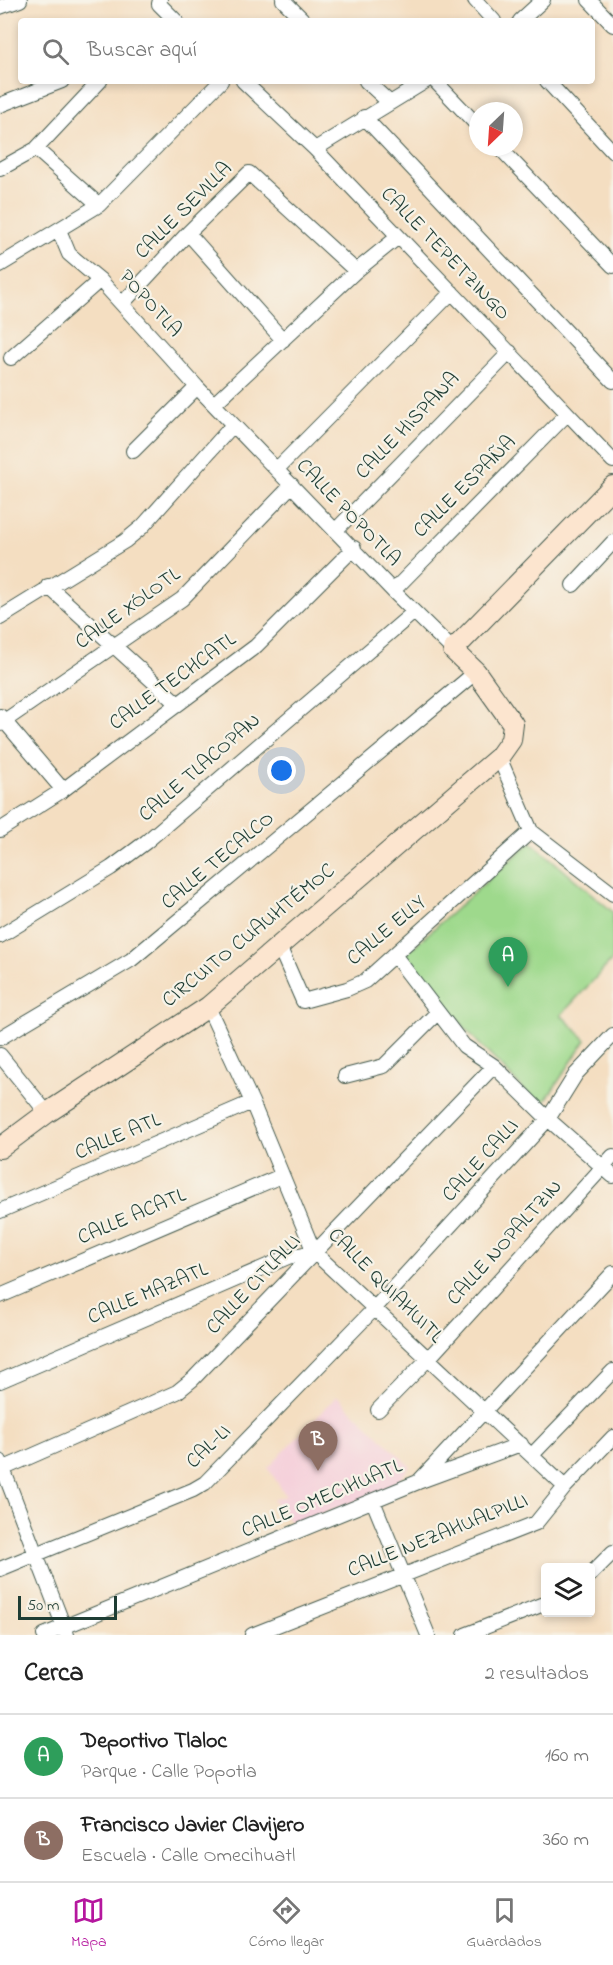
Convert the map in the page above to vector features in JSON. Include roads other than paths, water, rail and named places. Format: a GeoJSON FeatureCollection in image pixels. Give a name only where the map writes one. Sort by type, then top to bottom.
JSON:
{"type":"FeatureCollection","features":[{"type":"Feature","properties":{"kind":"street"},"geometry":{"type":"LineString","coordinates":[[0,7],[20,0]]}},
{"type":"Feature","properties":{"kind":"street"},"geometry":{"type":"LineString","coordinates":[[283,0],[301,18]]}},
{"type":"Feature","properties":{"kind":"street"},"geometry":{"type":"LineString","coordinates":[[475,0],[491,18]]}},
{"type":"Feature","properties":{"kind":"street"},"geometry":{"type":"LineString","coordinates":[[523,18],[543,0]]}},
{"type":"Feature","properties":{"kind":"street"},"geometry":{"type":"LineString","coordinates":[[589,0],[595,16],[613,25]]}},
{"type":"Feature","properties":{"kind":"street"},"geometry":{"type":"LineString","coordinates":[[0,105],[54,84]]}},
{"type":"Feature","properties":{"kind":"street"},"geometry":{"type":"LineString","coordinates":[[0,169],[36,149],[97,84]]}},
{"type":"Feature","properties":{"kind":"street"},"geometry":{"type":"LineString","coordinates":[[0,265],[99,205],[218,84]]}},
{"type":"Feature","properties":{"kind":"street","name":"CALLE TEPETZINGO"},"geometry":{"type":"LineString","coordinates":[[246,84],[315,149],[613,461]]}},
{"type":"Feature","properties":{"kind":"street"},"geometry":{"type":"LineString","coordinates":[[369,84],[390,103]]}},
{"type":"Feature","properties":{"kind":"street"},"geometry":{"type":"LineString","coordinates":[[315,149],[421,84]]}},
{"type":"Feature","properties":{"kind":"street"},"geometry":{"type":"LineString","coordinates":[[438,84],[469,117]]}},
{"type":"Feature","properties":{"kind":"street"},"geometry":{"type":"LineString","coordinates":[[550,84],[613,150]]}},
{"type":"Feature","properties":{"kind":"street"},"geometry":{"type":"LineString","coordinates":[[364,117],[613,381]]}},
{"type":"Feature","properties":{"kind":"street"},"geometry":{"type":"LineString","coordinates":[[36,149],[99,205]]}},
{"type":"Feature","properties":{"kind":"street"},"geometry":{"type":"LineString","coordinates":[[508,156],[613,266]]}},
{"type":"Feature","properties":{"kind":"street","name":"CALLE SEVILLA"},"geometry":{"type":"LineString","coordinates":[[122,304],[244,175],[249,173],[356,271]]}},
{"type":"Feature","properties":{"kind":"street","name":"POPOTLA"},"geometry":{"type":"LineString","coordinates":[[59,230],[69,254],[100,280],[214,404]]}},
{"type":"Feature","properties":{"kind":"street"},"geometry":{"type":"LineString","coordinates":[[188,233],[283,340]]}},
{"type":"Feature","properties":{"kind":"street"},"geometry":{"type":"LineString","coordinates":[[214,404],[356,271],[398,237]]}},
{"type":"Feature","properties":{"kind":"street"},"geometry":{"type":"LineString","coordinates":[[11,358],[100,280]]}},
{"type":"Feature","properties":{"kind":"street"},"geometry":{"type":"LineString","coordinates":[[277,469],[452,292]]}},
{"type":"Feature","properties":{"kind":"street","name":"CALLE HISPANA"},"geometry":{"type":"LineString","coordinates":[[336,530],[510,352]]}},
{"type":"Feature","properties":{"kind":"street"},"geometry":{"type":"LineString","coordinates":[[133,451],[197,387]]}},
{"type":"Feature","properties":{"kind":"street","name":"CALLE POPOTLA"},"geometry":{"type":"LineString","coordinates":[[214,404],[393,591],[453,650]]}},
{"type":"Feature","properties":{"kind":"street","name":"CALLE ESPAÑA"},"geometry":{"type":"LineString","coordinates":[[393,591],[567,414]]}},
{"type":"Feature","properties":{"kind":"street"},"geometry":{"type":"LineString","coordinates":[[0,618],[48,586],[124,541],[142,527],[233,425]]}},
{"type":"Feature","properties":{"kind":"street","name":"CALLE XÓLOTL"},"geometry":{"type":"LineString","coordinates":[[2,720],[182,599],[292,485]]}},
{"type":"Feature","properties":{"kind":"street"},"geometry":{"type":"LineString","coordinates":[[476,672],[453,650],[613,486]]}},
{"type":"Feature","properties":{"kind":"street"},"geometry":{"type":"LineString","coordinates":[[573,585],[613,542]]}},
{"type":"Feature","properties":{"kind":"street","name":"CALLE TECHCATL"},"geometry":{"type":"LineString","coordinates":[[0,830],[63,790],[256,646],[354,548]]}},
{"type":"Feature","properties":{"kind":"street"},"geometry":{"type":"LineString","coordinates":[[48,586],[178,704]]}},
{"type":"Feature","properties":{"kind":"street","name":"CALLE TLACOPAN"},"geometry":{"type":"LineString","coordinates":[[0,936],[111,868],[146,842],[414,612]]}},
{"type":"Feature","properties":{"kind":"street","name":"CIRCUITO CUAUHTÉMOC"},"geometry":{"type":"LineString","coordinates":[[0,1148],[47,1113],[208,1006],[499,757],[512,740],[513,724],[476,672]]}},
{"type":"Feature","properties":{"kind":"street","name":"CALLE TECALCO"},"geometry":{"type":"LineString","coordinates":[[0,1038],[131,960],[476,672]]}},
{"type":"Feature","properties":{"kind":"street"},"geometry":{"type":"LineString","coordinates":[[2,720],[63,790]]}},
{"type":"Feature","properties":{"kind":"street"},"geometry":{"type":"LineString","coordinates":[[499,757],[531,831],[613,894]]}},
{"type":"Feature","properties":{"kind":"street","name":"CALLE ELLY"},"geometry":{"type":"LineString","coordinates":[[279,946],[300,997],[307,1001],[365,981],[531,831]]}},
{"type":"Feature","properties":{"kind":"street"},"geometry":{"type":"LineString","coordinates":[[395,956],[464,1046],[494,1066],[548,1119],[608,1171]]}},
{"type":"Feature","properties":{"kind":"street","name":"CALLE QUIAHUITL"},"geometry":{"type":"LineString","coordinates":[[208,1006],[252,1102],[314,1252],[373,1310],[429,1359],[565,1487]]}},
{"type":"Feature","properties":{"kind":"street"},"geometry":{"type":"LineString","coordinates":[[345,1076],[384,1066],[438,1012]]}},
{"type":"Feature","properties":{"kind":"street","name":"CALLE CALLI"},"geometry":{"type":"LineString","coordinates":[[373,1310],[548,1119],[576,1074],[613,1035]]}},
{"type":"Feature","properties":{"kind":"street"},"geometry":{"type":"LineString","coordinates":[[0,1055],[47,1113]]}},
{"type":"Feature","properties":{"kind":"street","name":"CALLE CITLALLI"},"geometry":{"type":"LineString","coordinates":[[1,1466],[177,1392],[193,1379],[494,1066]]}},
{"type":"Feature","properties":{"kind":"street","name":"CALLE ATL"},"geometry":{"type":"LineString","coordinates":[[0,1212],[252,1102]]}},
{"type":"Feature","properties":{"kind":"street","name":"CALLE NOPALTZIN"},"geometry":{"type":"LineString","coordinates":[[378,1410],[608,1171],[613,1156]]}},
{"type":"Feature","properties":{"kind":"street","name":"CALLE ACATL"},"geometry":{"type":"LineString","coordinates":[[0,1296],[281,1176]]}},
{"type":"Feature","properties":{"kind":"street","name":"CALLE MAZATL"},"geometry":{"type":"LineString","coordinates":[[0,1381],[288,1257],[314,1252]]}},
{"type":"Feature","properties":{"kind":"street","name":"CALLE OMECIHUATL"},"geometry":{"type":"LineString","coordinates":[[44,1635],[66,1631],[418,1482],[483,1409],[613,1273]]}},
{"type":"Feature","properties":{"kind":"street","name":"CAL-LI"},"geometry":{"type":"LineString","coordinates":[[0,1569],[193,1490],[205,1483],[373,1310]]}},
{"type":"Feature","properties":{"kind":"street"},"geometry":{"type":"LineString","coordinates":[[532,1455],[613,1371]]}},
{"type":"Feature","properties":{"kind":"street","name":"CALLE NEZAHUALPILLI"},"geometry":{"type":"LineString","coordinates":[[252,1635],[536,1523],[565,1487],[613,1437]]}},
{"type":"Feature","properties":{"kind":"street"},"geometry":{"type":"LineString","coordinates":[[418,1482],[521,1444]]}},
{"type":"Feature","properties":{"kind":"street"},"geometry":{"type":"LineString","coordinates":[[1,1466],[66,1631]]}},
{"type":"Feature","properties":{"kind":"street"},"geometry":{"type":"LineString","coordinates":[[373,1501],[428,1635]]}},
{"type":"Feature","properties":{"kind":"street"},"geometry":{"type":"LineString","coordinates":[[595,1571],[613,1551]]}},
{"type":"Feature","properties":{"kind":"street"},"geometry":{"type":"LineString","coordinates":[[465,1635],[541,1605]]}},
{"type":"Feature","properties":{"kind":"place","name":"Deportivo Tlaloc"},"geometry":{"type":"Point","coordinates":[508,987]}},
{"type":"Feature","properties":{"kind":"place","name":"Francisco Javier Clavijero"},"geometry":{"type":"Point","coordinates":[318,1471]}}]}
